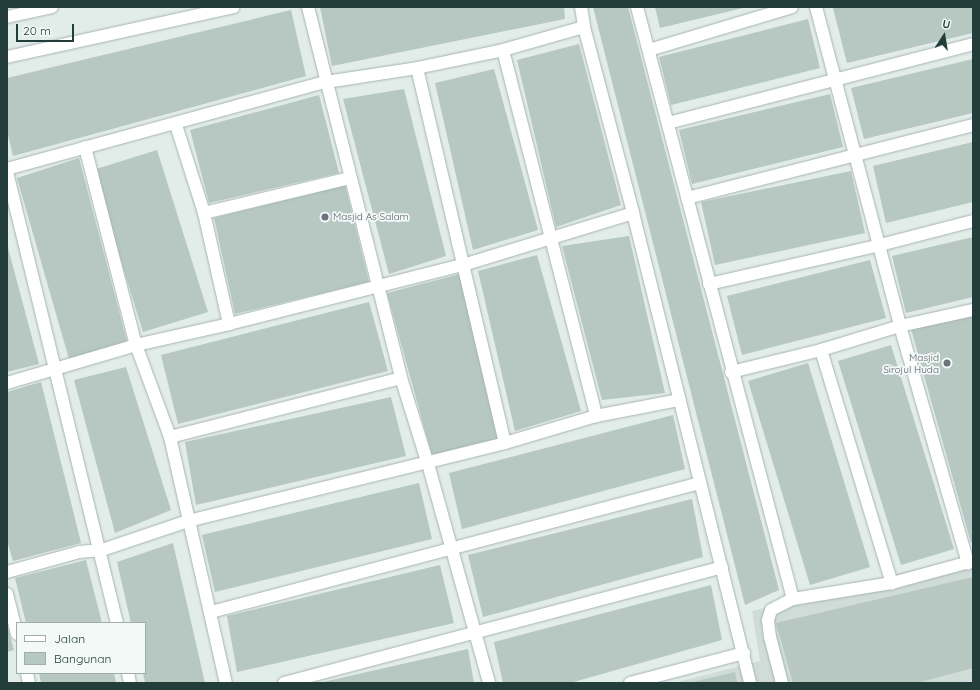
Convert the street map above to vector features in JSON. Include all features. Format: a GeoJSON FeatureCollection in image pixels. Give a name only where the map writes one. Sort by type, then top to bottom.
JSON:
{"type":"FeatureCollection","features":[{"type":"Feature","properties":{"kind":"street"},"geometry":{"type":"LineString","coordinates":[[7,17],[52,7]]}},
{"type":"Feature","properties":{"kind":"street"},"geometry":{"type":"LineString","coordinates":[[7,57],[234,7]]}},
{"type":"Feature","properties":{"kind":"street"},"geometry":{"type":"LineString","coordinates":[[308,7],[401,378],[428,464],[449,549],[476,632],[489,683]]}},
{"type":"Feature","properties":{"kind":"street"},"geometry":{"type":"LineString","coordinates":[[581,7],[584,27],[634,213],[679,400],[744,653],[750,683]]}},
{"type":"Feature","properties":{"kind":"street"},"geometry":{"type":"LineString","coordinates":[[637,7],[731,372],[793,600]]}},
{"type":"Feature","properties":{"kind":"street"},"geometry":{"type":"LineString","coordinates":[[649,50],[792,7]]}},
{"type":"Feature","properties":{"kind":"street"},"geometry":{"type":"LineString","coordinates":[[782,683],[768,620],[771,610],[793,600],[892,583],[970,562],[900,326],[880,245],[816,7]]}},
{"type":"Feature","properties":{"kind":"street"},"geometry":{"type":"LineString","coordinates":[[117,622],[102,550],[54,370],[7,171],[85,147],[176,125],[326,82],[417,68],[503,50],[584,27]]}},
{"type":"Feature","properties":{"kind":"street"},"geometry":{"type":"LineString","coordinates":[[668,123],[973,44]]}},
{"type":"Feature","properties":{"kind":"street"},"geometry":{"type":"LineString","coordinates":[[503,50],[549,240],[596,416]]}},
{"type":"Feature","properties":{"kind":"street"},"geometry":{"type":"LineString","coordinates":[[417,68],[505,443]]}},
{"type":"Feature","properties":{"kind":"street"},"geometry":{"type":"LineString","coordinates":[[176,125],[204,213],[229,324]]}},
{"type":"Feature","properties":{"kind":"street"},"geometry":{"type":"LineString","coordinates":[[687,198],[973,125]]}},
{"type":"Feature","properties":{"kind":"street"},"geometry":{"type":"LineString","coordinates":[[85,147],[136,345],[170,437],[226,683]]}},
{"type":"Feature","properties":{"kind":"street"},"geometry":{"type":"LineString","coordinates":[[204,213],[350,178]]}},
{"type":"Feature","properties":{"kind":"street"},"geometry":{"type":"LineString","coordinates":[[7,382],[54,370],[136,345],[229,324],[463,265],[634,213]]}},
{"type":"Feature","properties":{"kind":"street"},"geometry":{"type":"LineString","coordinates":[[709,284],[880,245],[973,221]]}},
{"type":"Feature","properties":{"kind":"street"},"geometry":{"type":"LineString","coordinates":[[731,372],[821,350],[900,326],[973,310]]}},
{"type":"Feature","properties":{"kind":"street"},"geometry":{"type":"LineString","coordinates":[[821,350],[892,583]]}},
{"type":"Feature","properties":{"kind":"street"},"geometry":{"type":"LineString","coordinates":[[170,437],[401,378]]}},
{"type":"Feature","properties":{"kind":"street"},"geometry":{"type":"LineString","coordinates":[[7,572],[79,552],[102,550],[188,521],[428,464],[596,416],[679,400]]}},
{"type":"Feature","properties":{"kind":"street"},"geometry":{"type":"LineString","coordinates":[[211,612],[700,482]]}},
{"type":"Feature","properties":{"kind":"street"},"geometry":{"type":"LineString","coordinates":[[284,683],[722,567]]}},
{"type":"Feature","properties":{"kind":"street"},"geometry":{"type":"LineString","coordinates":[[7,594],[16,630]]}},
{"type":"Feature","properties":{"kind":"street"},"geometry":{"type":"LineString","coordinates":[[630,683],[744,653]]}},
{"type":"Feature","properties":{"kind":"shaded area"},"geometry":{"type":"Polygon","coordinates":[[[973,555],[973,683],[673,683],[760,661],[752,611],[973,555]]]}},
{"type":"Feature","properties":{"kind":"building"},"geometry":{"type":"Polygon","coordinates":[[[320,7],[564,7],[565,19],[332,66],[320,7]]]}},
{"type":"Feature","properties":{"kind":"building"},"geometry":{"type":"Polygon","coordinates":[[[593,7],[628,7],[779,590],[745,605],[593,7]]]}},
{"type":"Feature","properties":{"kind":"building"},"geometry":{"type":"Polygon","coordinates":[[[655,7],[743,7],[743,8],[660,28],[655,7]]]}},
{"type":"Feature","properties":{"kind":"building"},"geometry":{"type":"Polygon","coordinates":[[[973,7],[973,33],[847,63],[833,8],[973,7]]]}},
{"type":"Feature","properties":{"kind":"building"},"geometry":{"type":"Polygon","coordinates":[[[291,10],[306,76],[13,156],[7,131],[7,78],[291,10]]]}},
{"type":"Feature","properties":{"kind":"building"},"geometry":{"type":"Polygon","coordinates":[[[808,19],[820,68],[671,105],[659,57],[808,19]]]}},
{"type":"Feature","properties":{"kind":"building"},"geometry":{"type":"Polygon","coordinates":[[[579,44],[621,205],[556,227],[517,60],[579,44]]]}},
{"type":"Feature","properties":{"kind":"building"},"geometry":{"type":"Polygon","coordinates":[[[973,59],[973,113],[864,139],[851,88],[973,59]]]}},
{"type":"Feature","properties":{"kind":"building"},"geometry":{"type":"Polygon","coordinates":[[[494,69],[538,230],[473,250],[435,83],[494,69]]]}},
{"type":"Feature","properties":{"kind":"building"},"geometry":{"type":"Polygon","coordinates":[[[404,89],[446,256],[389,274],[343,99],[404,89]]]}},
{"type":"Feature","properties":{"kind":"building"},"geometry":{"type":"Polygon","coordinates":[[[830,94],[843,147],[692,184],[679,130],[830,94]]]}},
{"type":"Feature","properties":{"kind":"building"},"geometry":{"type":"Polygon","coordinates":[[[319,95],[339,173],[209,203],[190,130],[319,95]]]}},
{"type":"Feature","properties":{"kind":"building"},"geometry":{"type":"Polygon","coordinates":[[[973,142],[973,202],[886,223],[873,166],[973,142]]]}},
{"type":"Feature","properties":{"kind":"building"},"geometry":{"type":"Polygon","coordinates":[[[157,150],[208,312],[143,332],[93,170],[157,150]]]}},
{"type":"Feature","properties":{"kind":"building"},"geometry":{"type":"Polygon","coordinates":[[[79,158],[127,342],[69,359],[17,178],[79,158]]]}},
{"type":"Feature","properties":{"kind":"building"},"geometry":{"type":"Polygon","coordinates":[[[851,171],[865,233],[715,265],[701,202],[851,171]]]}},
{"type":"Feature","properties":{"kind":"building"},"geometry":{"type":"Polygon","coordinates":[[[345,185],[369,282],[235,314],[214,218],[345,185]]]}},
{"type":"Feature","properties":{"kind":"building"},"geometry":{"type":"Polygon","coordinates":[[[629,236],[665,393],[602,400],[562,246],[629,236]]]}},
{"type":"Feature","properties":{"kind":"building"},"geometry":{"type":"Polygon","coordinates":[[[973,237],[973,297],[906,313],[892,256],[973,237]]]}},
{"type":"Feature","properties":{"kind":"building"},"geometry":{"type":"Polygon","coordinates":[[[7,244],[39,364],[7,372],[7,244]]]}},
{"type":"Feature","properties":{"kind":"building"},"geometry":{"type":"Polygon","coordinates":[[[537,255],[581,411],[515,431],[478,271],[537,255]]]}},
{"type":"Feature","properties":{"kind":"building"},"geometry":{"type":"Polygon","coordinates":[[[870,260],[886,318],[742,355],[727,296],[870,260]]]}},
{"type":"Feature","properties":{"kind":"building"},"geometry":{"type":"Polygon","coordinates":[[[460,274],[499,439],[433,459],[387,293],[460,274]]]}},
{"type":"Feature","properties":{"kind":"building"},"geometry":{"type":"Polygon","coordinates":[[[369,302],[388,371],[178,424],[161,355],[369,302]]]}},
{"type":"Feature","properties":{"kind":"building"},"geometry":{"type":"Polygon","coordinates":[[[973,315],[973,542],[971,543],[911,329],[973,315]]]}},
{"type":"Feature","properties":{"kind":"building"},"geometry":{"type":"Polygon","coordinates":[[[891,345],[954,549],[901,565],[838,361],[891,345]]]}},
{"type":"Feature","properties":{"kind":"building"},"geometry":{"type":"Polygon","coordinates":[[[808,363],[870,567],[810,585],[748,381],[808,363]]]}},
{"type":"Feature","properties":{"kind":"building"},"geometry":{"type":"Polygon","coordinates":[[[126,367],[171,510],[115,533],[74,380],[126,367]]]}},
{"type":"Feature","properties":{"kind":"building"},"geometry":{"type":"Polygon","coordinates":[[[41,382],[81,543],[13,561],[7,540],[7,392],[41,382]]]}},
{"type":"Feature","properties":{"kind":"building"},"geometry":{"type":"Polygon","coordinates":[[[391,397],[406,456],[196,505],[185,442],[391,397]]]}},
{"type":"Feature","properties":{"kind":"building"},"geometry":{"type":"Polygon","coordinates":[[[673,415],[685,469],[462,529],[449,473],[673,415]]]}},
{"type":"Feature","properties":{"kind":"building"},"geometry":{"type":"Polygon","coordinates":[[[419,483],[432,539],[215,592],[202,535],[419,483]]]}},
{"type":"Feature","properties":{"kind":"building"},"geometry":{"type":"Polygon","coordinates":[[[692,499],[703,557],[483,617],[468,555],[692,499]]]}},
{"type":"Feature","properties":{"kind":"building"},"geometry":{"type":"Polygon","coordinates":[[[173,543],[205,683],[145,683],[143,674],[146,674],[146,622],[131,622],[117,562],[173,543]]]}},
{"type":"Feature","properties":{"kind":"building"},"geometry":{"type":"Polygon","coordinates":[[[86,560],[102,622],[26,622],[15,578],[86,560]]]}},
{"type":"Feature","properties":{"kind":"building"},"geometry":{"type":"Polygon","coordinates":[[[440,565],[454,623],[237,672],[227,616],[440,565]]]}},
{"type":"Feature","properties":{"kind":"building"},"geometry":{"type":"Polygon","coordinates":[[[973,577],[973,668],[917,683],[793,683],[776,623],[973,577]]]}},
{"type":"Feature","properties":{"kind":"building"},"geometry":{"type":"Polygon","coordinates":[[[711,585],[722,640],[570,683],[503,683],[494,642],[711,585]]]}},
{"type":"Feature","properties":{"kind":"building"},"geometry":{"type":"Polygon","coordinates":[[[7,625],[14,650],[7,652],[7,625]]]}},
{"type":"Feature","properties":{"kind":"building"},"geometry":{"type":"Polygon","coordinates":[[[468,649],[474,683],[323,683],[323,682],[468,649]]]}},
{"type":"Feature","properties":{"kind":"building"},"geometry":{"type":"Polygon","coordinates":[[[735,672],[737,683],[693,683],[693,682],[735,672]]]}},
{"type":"Feature","properties":{"kind":"building"},"geometry":{"type":"Polygon","coordinates":[[[39,674],[114,674],[116,683],[41,683],[39,674]]]}},
{"type":"Feature","properties":{"kind":"place","name":"Masjid As Salam"},"geometry":{"type":"Point","coordinates":[325,217]}},
{"type":"Feature","properties":{"kind":"place","name":"Masjid Sirojul Huda"},"geometry":{"type":"Point","coordinates":[947,363]}}]}
